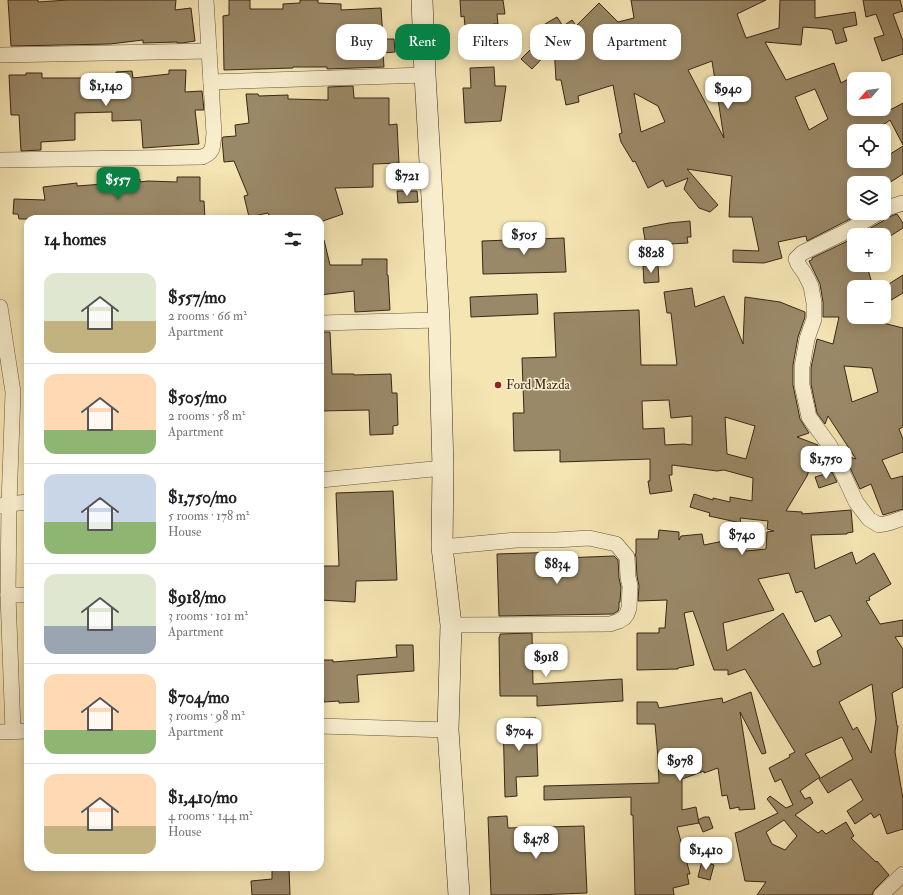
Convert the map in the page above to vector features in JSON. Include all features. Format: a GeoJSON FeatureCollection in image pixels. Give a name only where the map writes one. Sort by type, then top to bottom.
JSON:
{"type":"FeatureCollection","features":[{"type":"Feature","properties":{"kind":"street"},"geometry":{"type":"LineString","coordinates":[[0,160],[202,157],[208,154],[212,150],[214,134],[206,0]]}},
{"type":"Feature","properties":{"kind":"street"},"geometry":{"type":"LineString","coordinates":[[422,0],[439,320],[443,468],[442,547],[451,625],[448,730],[459,895]]}},
{"type":"Feature","properties":{"kind":"street"},"geometry":{"type":"LineString","coordinates":[[0,55],[209,51]]}},
{"type":"Feature","properties":{"kind":"street"},"geometry":{"type":"LineString","coordinates":[[211,82],[425,75]]}},
{"type":"Feature","properties":{"kind":"street"},"geometry":{"type":"LineString","coordinates":[[891,207],[903,203]]}},
{"type":"Feature","properties":{"kind":"street"},"geometry":{"type":"LineString","coordinates":[[866,220],[802,253],[796,259],[811,286],[814,303],[814,319],[807,339],[802,367],[802,385],[804,400],[809,417],[830,446],[856,502],[869,519],[879,525],[903,518]]}},
{"type":"Feature","properties":{"kind":"street"},"geometry":{"type":"LineString","coordinates":[[0,307],[14,392],[5,505],[8,595],[5,629],[6,732],[24,731]]}},
{"type":"Feature","properties":{"kind":"street"},"geometry":{"type":"LineString","coordinates":[[324,323],[439,320]]}},
{"type":"Feature","properties":{"kind":"street"},"geometry":{"type":"LineString","coordinates":[[324,480],[443,468]]}},
{"type":"Feature","properties":{"kind":"street"},"geometry":{"type":"LineString","coordinates":[[5,505],[24,503]]}},
{"type":"Feature","properties":{"kind":"street"},"geometry":{"type":"LineString","coordinates":[[442,547],[517,540],[589,538],[616,544],[627,557],[630,586],[629,608],[627,614],[619,621],[610,624],[451,625]]}},
{"type":"Feature","properties":{"kind":"street"},"geometry":{"type":"LineString","coordinates":[[8,595],[24,595]]}},
{"type":"Feature","properties":{"kind":"street"},"geometry":{"type":"LineString","coordinates":[[324,726],[448,730]]}},
{"type":"Feature","properties":{"kind":"street"},"geometry":{"type":"LineString","coordinates":[[880,895],[903,874]]}},
{"type":"Feature","properties":{"kind":"building"},"geometry":{"type":"Polygon","coordinates":[[[8,0],[38,0],[38,2],[68,0],[176,0],[175,10],[191,8],[195,41],[182,43],[143,43],[143,40],[110,44],[11,46],[8,0]]]}},
{"type":"Feature","properties":{"kind":"building"},"geometry":{"type":"Polygon","coordinates":[[[229,0],[250,0],[250,9],[283,9],[283,4],[300,3],[300,0],[318,0],[318,3],[341,4],[341,10],[381,8],[382,24],[336,24],[336,60],[384,60],[384,67],[327,69],[327,67],[293,67],[224,70],[223,16],[229,15],[229,0]]]}},
{"type":"Feature","properties":{"kind":"building"},"geometry":{"type":"Polygon","coordinates":[[[460,0],[503,0],[505,14],[497,14],[498,24],[465,24],[464,16],[461,17],[460,0]]]}},
{"type":"Feature","properties":{"kind":"building"},"geometry":{"type":"Polygon","coordinates":[[[631,0],[766,0],[737,14],[746,38],[779,28],[780,0],[815,0],[815,18],[855,12],[857,25],[843,28],[847,41],[836,44],[832,30],[803,27],[801,45],[765,42],[786,80],[834,63],[841,83],[847,80],[847,116],[891,116],[891,109],[903,103],[903,145],[890,120],[885,124],[847,124],[847,168],[891,168],[891,154],[903,146],[903,174],[891,182],[891,176],[847,176],[848,220],[807,241],[806,236],[778,242],[782,258],[764,263],[733,262],[733,250],[759,251],[752,217],[729,217],[732,176],[687,169],[718,205],[710,212],[699,208],[684,189],[688,178],[666,187],[663,180],[648,188],[635,161],[633,162],[621,142],[619,134],[622,133],[613,85],[578,96],[579,102],[566,105],[561,80],[556,80],[555,60],[585,60],[585,24],[578,24],[599,3],[618,22],[634,18],[631,0]],[[712,61],[688,70],[724,138],[712,61]],[[815,89],[795,97],[809,130],[828,119],[815,89]],[[634,93],[641,132],[665,122],[658,106],[634,93]]]}},
{"type":"Feature","properties":{"kind":"building"},"geometry":{"type":"Polygon","coordinates":[[[863,0],[900,0],[903,11],[893,14],[903,41],[903,54],[882,61],[874,38],[884,35],[876,14],[866,17],[863,0]]]}},
{"type":"Feature","properties":{"kind":"building"},"geometry":{"type":"Polygon","coordinates":[[[557,17],[562,24],[545,24],[557,17]]]}},
{"type":"Feature","properties":{"kind":"building"},"geometry":{"type":"Polygon","coordinates":[[[572,20],[575,24],[566,24],[572,20]]]}},
{"type":"Feature","properties":{"kind":"building"},"geometry":{"type":"Polygon","coordinates":[[[387,39],[394,39],[395,52],[387,53],[387,39]]]}},
{"type":"Feature","properties":{"kind":"building"},"geometry":{"type":"Polygon","coordinates":[[[530,50],[530,60],[541,60],[532,69],[522,60],[530,50]]]}},
{"type":"Feature","properties":{"kind":"building"},"geometry":{"type":"Polygon","coordinates":[[[494,67],[495,86],[506,86],[501,121],[465,123],[463,88],[471,88],[470,68],[494,67]]]}},
{"type":"Feature","properties":{"kind":"building"},"geometry":{"type":"Polygon","coordinates":[[[169,70],[186,70],[185,92],[202,91],[204,110],[195,110],[199,144],[143,148],[141,120],[112,121],[112,112],[75,113],[75,140],[41,142],[41,150],[21,151],[19,115],[11,115],[9,75],[42,73],[42,78],[117,79],[116,72],[132,71],[133,78],[169,74],[169,70]]]}},
{"type":"Feature","properties":{"kind":"building"},"geometry":{"type":"Polygon","coordinates":[[[353,86],[354,98],[389,98],[389,125],[397,124],[399,163],[373,164],[373,187],[335,188],[343,214],[324,221],[324,215],[269,215],[268,213],[249,215],[244,196],[248,195],[234,161],[224,162],[222,139],[223,137],[236,136],[235,125],[249,123],[246,94],[258,94],[259,96],[288,95],[288,99],[328,100],[328,87],[353,86]]]}},
{"type":"Feature","properties":{"kind":"building"},"geometry":{"type":"Polygon","coordinates":[[[177,177],[200,177],[200,201],[204,201],[205,215],[24,215],[24,219],[19,219],[18,214],[13,214],[14,199],[45,200],[43,187],[77,183],[77,186],[117,183],[140,179],[140,182],[177,182],[177,177]]]}},
{"type":"Feature","properties":{"kind":"building"},"geometry":{"type":"Polygon","coordinates":[[[397,191],[417,191],[418,202],[398,203],[397,191]]]}},
{"type":"Feature","properties":{"kind":"building"},"geometry":{"type":"Polygon","coordinates":[[[897,214],[903,223],[903,228],[891,236],[891,228],[870,228],[884,220],[891,220],[891,216],[897,214]]]}},
{"type":"Feature","properties":{"kind":"building"},"geometry":{"type":"Polygon","coordinates":[[[690,221],[691,237],[687,237],[688,243],[670,244],[672,261],[649,263],[643,228],[690,221]]]}},
{"type":"Feature","properties":{"kind":"building"},"geometry":{"type":"Polygon","coordinates":[[[564,238],[566,272],[483,274],[482,241],[564,238]]]}},
{"type":"Feature","properties":{"kind":"building"},"geometry":{"type":"Polygon","coordinates":[[[324,240],[330,265],[362,265],[362,259],[387,259],[390,310],[355,312],[354,291],[324,295],[324,240]]]}},
{"type":"Feature","properties":{"kind":"building"},"geometry":{"type":"Polygon","coordinates":[[[847,241],[847,272],[869,272],[871,280],[847,280],[847,324],[887,324],[903,328],[903,427],[899,429],[903,439],[903,452],[882,460],[891,479],[903,476],[903,509],[883,515],[871,484],[860,489],[844,455],[856,459],[828,416],[825,424],[817,413],[811,384],[811,368],[817,339],[833,344],[839,317],[823,317],[823,302],[820,284],[809,261],[812,260],[812,258],[847,241]],[[844,366],[852,402],[878,392],[872,368],[844,366]]]}},
{"type":"Feature","properties":{"kind":"building"},"geometry":{"type":"Polygon","coordinates":[[[658,265],[659,282],[644,283],[643,266],[658,265]]]}},
{"type":"Feature","properties":{"kind":"building"},"geometry":{"type":"Polygon","coordinates":[[[903,275],[903,293],[891,300],[891,283],[903,275]]]}},
{"type":"Feature","properties":{"kind":"building"},"geometry":{"type":"Polygon","coordinates":[[[692,288],[695,307],[724,296],[743,344],[745,297],[780,302],[805,312],[805,317],[798,337],[793,365],[793,385],[800,419],[809,433],[797,437],[818,445],[807,476],[786,511],[802,512],[802,514],[851,510],[853,532],[847,534],[811,535],[815,569],[852,552],[856,564],[874,553],[891,584],[869,597],[870,600],[866,601],[880,624],[903,620],[903,636],[895,637],[903,649],[903,687],[892,693],[898,726],[895,752],[903,799],[903,829],[887,834],[880,814],[874,818],[871,813],[855,824],[847,811],[863,800],[851,779],[828,793],[819,779],[853,759],[842,737],[805,754],[820,777],[800,791],[805,799],[810,797],[813,803],[795,815],[818,833],[822,830],[826,834],[846,822],[854,836],[851,838],[876,862],[877,861],[889,875],[875,889],[872,895],[757,895],[766,882],[745,881],[735,833],[778,813],[767,799],[770,796],[786,808],[793,805],[781,779],[775,782],[769,768],[790,757],[789,755],[795,752],[745,669],[728,675],[728,670],[714,670],[693,611],[684,613],[694,665],[678,669],[637,670],[637,633],[659,633],[659,628],[665,628],[667,600],[638,601],[639,586],[635,554],[636,539],[658,539],[659,530],[679,532],[679,540],[681,536],[702,534],[704,545],[743,537],[746,551],[766,549],[767,532],[774,531],[767,529],[768,521],[740,518],[741,523],[709,516],[710,513],[690,507],[694,494],[713,500],[713,498],[730,502],[730,497],[752,501],[753,478],[724,470],[717,471],[672,465],[672,475],[669,475],[672,491],[650,494],[648,481],[650,481],[650,459],[560,462],[560,450],[514,451],[513,413],[524,413],[522,358],[556,357],[554,313],[639,310],[641,365],[677,365],[671,313],[667,313],[664,292],[692,288]],[[669,400],[642,401],[643,429],[664,428],[665,445],[692,445],[692,416],[671,418],[669,400]],[[725,417],[727,454],[746,459],[755,426],[725,417]],[[789,573],[758,579],[774,610],[723,623],[727,651],[783,613],[813,667],[821,664],[817,651],[842,636],[830,615],[815,622],[802,591],[796,593],[789,573]],[[872,684],[839,702],[853,730],[857,727],[871,753],[876,719],[872,684]],[[784,820],[766,832],[772,844],[785,850],[797,836],[784,820]]]}},
{"type":"Feature","properties":{"kind":"building"},"geometry":{"type":"Polygon","coordinates":[[[537,294],[538,314],[471,317],[470,297],[537,294]]]}},
{"type":"Feature","properties":{"kind":"building"},"geometry":{"type":"Polygon","coordinates":[[[324,332],[330,332],[332,374],[391,374],[392,393],[397,393],[398,425],[393,426],[393,434],[370,435],[369,410],[324,411],[324,332]]]}},
{"type":"Feature","properties":{"kind":"building"},"geometry":{"type":"Polygon","coordinates":[[[832,472],[837,482],[819,488],[815,477],[832,472]]]}},
{"type":"Feature","properties":{"kind":"building"},"geometry":{"type":"Polygon","coordinates":[[[393,491],[397,580],[356,581],[355,602],[324,600],[324,566],[339,566],[336,493],[393,491]]]}},
{"type":"Feature","properties":{"kind":"building"},"geometry":{"type":"Polygon","coordinates":[[[562,552],[562,558],[614,556],[618,560],[621,587],[618,611],[613,614],[499,616],[497,554],[562,552]]]}},
{"type":"Feature","properties":{"kind":"building"},"geometry":{"type":"Polygon","coordinates":[[[532,633],[533,684],[622,679],[623,701],[537,706],[537,696],[500,696],[500,634],[532,633]]]}},
{"type":"Feature","properties":{"kind":"building"},"geometry":{"type":"Polygon","coordinates":[[[396,645],[413,645],[414,671],[357,675],[359,702],[324,702],[324,660],[333,660],[333,662],[397,657],[396,645]]]}},
{"type":"Feature","properties":{"kind":"building"},"geometry":{"type":"Polygon","coordinates":[[[751,692],[766,753],[762,754],[740,712],[755,809],[739,810],[739,807],[730,809],[727,795],[722,796],[718,768],[704,773],[704,771],[682,779],[682,810],[696,807],[699,823],[677,827],[690,874],[687,874],[689,884],[673,888],[674,895],[635,895],[633,815],[631,815],[631,797],[544,800],[544,786],[659,783],[655,724],[637,724],[637,702],[657,702],[659,708],[722,698],[723,703],[751,692]]]}},
{"type":"Feature","properties":{"kind":"building"},"geometry":{"type":"Polygon","coordinates":[[[536,718],[538,776],[516,777],[517,796],[505,797],[503,719],[536,718]]]}},
{"type":"Feature","properties":{"kind":"building"},"geometry":{"type":"Polygon","coordinates":[[[507,816],[508,828],[584,826],[587,893],[491,895],[488,817],[507,816]]]}},
{"type":"Feature","properties":{"kind":"building"},"geometry":{"type":"Polygon","coordinates":[[[704,817],[709,817],[713,828],[703,832],[698,820],[704,817]]]}},
{"type":"Feature","properties":{"kind":"building"},"geometry":{"type":"Polygon","coordinates":[[[702,861],[714,865],[710,880],[698,877],[702,861]]]}},
{"type":"Feature","properties":{"kind":"building"},"geometry":{"type":"Polygon","coordinates":[[[272,871],[289,871],[290,895],[252,895],[251,881],[272,879],[272,871]]]}},
{"type":"Feature","properties":{"kind":"place","name":"Ford Mazda"},"geometry":{"type":"Point","coordinates":[498,385]}}]}
